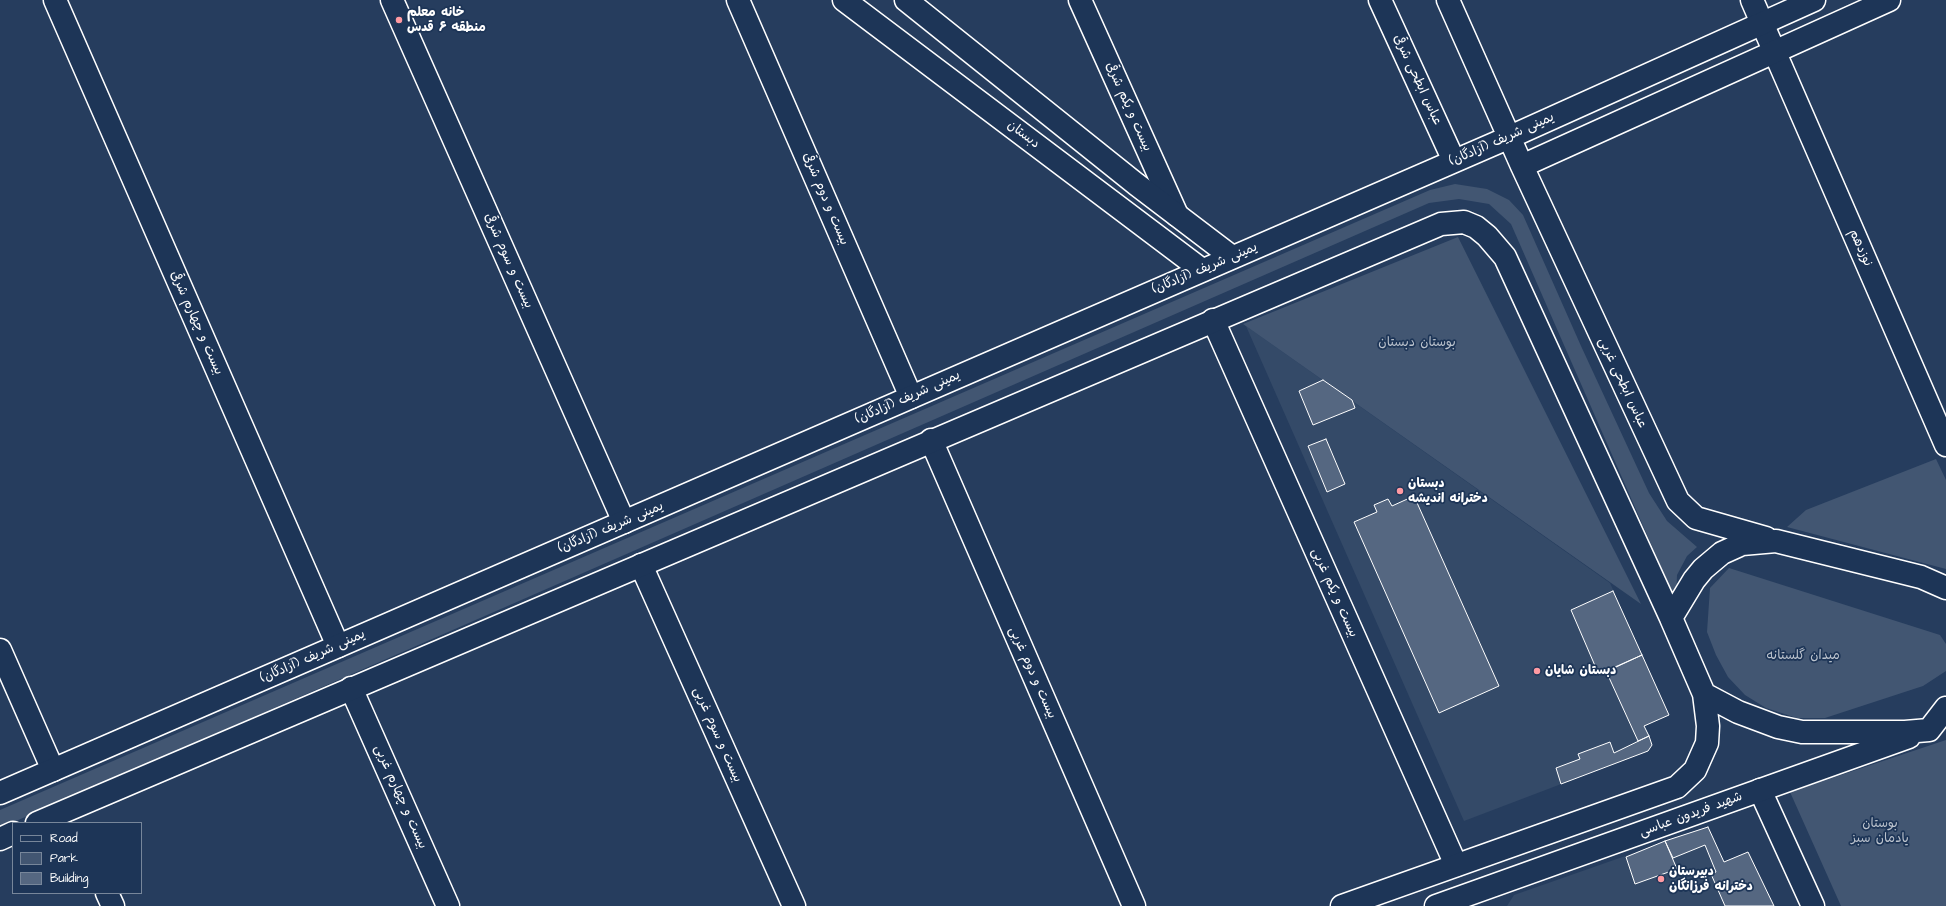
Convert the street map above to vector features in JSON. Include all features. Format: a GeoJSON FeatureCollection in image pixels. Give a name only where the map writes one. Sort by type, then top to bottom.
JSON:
{"type":"FeatureCollection","features":[{"type":"Feature","properties":{"kind":"street","name":"بیست و چهارم شرقی"},"geometry":{"type":"LineString","coordinates":[[55,0],[338,646]]}},
{"type":"Feature","properties":{"kind":"street","name":"بیست و سوم شرقی"},"geometry":{"type":"LineString","coordinates":[[392,0],[624,522]]}},
{"type":"Feature","properties":{"kind":"street","name":"بیست و دوم شرقی"},"geometry":{"type":"LineString","coordinates":[[738,0],[911,397]]}},
{"type":"Feature","properties":{"kind":"street","name":"دبستان"},"geometry":{"type":"LineString","coordinates":[[844,0],[1202,270]]}},
{"type":"Feature","properties":{"kind":"street"},"geometry":{"type":"LineString","coordinates":[[906,0],[1136,184],[1232,257]]}},
{"type":"Feature","properties":{"kind":"street","name":"بیست و یکم شرقی"},"geometry":{"type":"LineString","coordinates":[[1080,0],[1177,215]]}},
{"type":"Feature","properties":{"kind":"street","name":"عباس ابطحی شرقی"},"geometry":{"type":"LineString","coordinates":[[1380,0],[1454,161]]}},
{"type":"Feature","properties":{"kind":"street"},"geometry":{"type":"LineString","coordinates":[[1448,0],[1510,136]]}},
{"type":"Feature","properties":{"kind":"street"},"geometry":{"type":"LineString","coordinates":[[1752,0],[1762,23]]}},
{"type":"Feature","properties":{"kind":"street","name":"یمینی شریف (آزادگان)"},"geometry":{"type":"LineString","coordinates":[[0,793],[1454,161],[1814,0]]}},
{"type":"Feature","properties":{"kind":"street"},"geometry":{"type":"LineString","coordinates":[[1522,166],[1890,0]]}},
{"type":"Feature","properties":{"kind":"street","name":"نوزدهم"},"geometry":{"type":"LineString","coordinates":[[1762,23],[1946,445]]}},
{"type":"Feature","properties":{"kind":"street","name":"عباس ابطحی غربی"},"geometry":{"type":"LineString","coordinates":[[1510,136],[1522,166],[1678,502],[1696,518],[1776,541]]}},
{"type":"Feature","properties":{"kind":"street"},"geometry":{"type":"LineString","coordinates":[[1119,208],[1136,184]]}},
{"type":"Feature","properties":{"kind":"street"},"geometry":{"type":"LineString","coordinates":[[42,822],[71,816],[351,688],[1213,320],[1441,224],[1464,222],[1476,227],[1488,236],[1508,264],[1671,618],[1704,694],[1708,726],[1707,743],[1695,770],[1677,787],[1342,906]]}},
{"type":"Feature","properties":{"kind":"street","name":"بیست و یکم غربی"},"geometry":{"type":"LineString","coordinates":[[1213,320],[1471,900]]}},
{"type":"Feature","properties":{"kind":"street","name":"بیست و دوم غربی"},"geometry":{"type":"LineString","coordinates":[[931,440],[1134,906]]}},
{"type":"Feature","properties":{"kind":"street"},"geometry":{"type":"LineString","coordinates":[[1671,618],[1694,580],[1722,553],[1742,544],[1776,541],[1921,577],[1946,588]]}},
{"type":"Feature","properties":{"kind":"street","name":"بیست و سوم غربی"},"geometry":{"type":"LineString","coordinates":[[641,565],[794,906]]}},
{"type":"Feature","properties":{"kind":"street"},"geometry":{"type":"LineString","coordinates":[[0,650],[53,770]]}},
{"type":"Feature","properties":{"kind":"street","name":"بیست و چهارم غربی"},"geometry":{"type":"LineString","coordinates":[[351,688],[448,906]]}},
{"type":"Feature","properties":{"kind":"street"},"geometry":{"type":"LineString","coordinates":[[1704,694],[1738,712],[1778,727],[1802,732],[1905,732],[1938,727],[1946,708]]}},
{"type":"Feature","properties":{"kind":"street","name":"شهید فریدون عباسی"},"geometry":{"type":"LineString","coordinates":[[1436,906],[1471,900],[1760,790],[1938,727]]}},
{"type":"Feature","properties":{"kind":"street"},"geometry":{"type":"LineString","coordinates":[[1760,790],[1813,906]]}},
{"type":"Feature","properties":{"kind":"street"},"geometry":{"type":"LineString","coordinates":[[0,839],[12,833]]}},
{"type":"Feature","properties":{"kind":"street"},"geometry":{"type":"LineString","coordinates":[[107,894],[113,906]]}},
{"type":"Feature","properties":{"kind":"shaded area","name":"دبستان دخترانه اندیشه"},"geometry":{"type":"Polygon","coordinates":[[[1246,326],[1610,583],[1669,715],[1645,726],[1652,745],[1648,751],[1464,821],[1246,326]]]}},
{"type":"Feature","properties":{"kind":"shaded area","name":"دبیرستان دخترانه فرزانگان"},"geometry":{"type":"Polygon","coordinates":[[[1708,827],[1724,862],[1748,852],[1774,906],[1507,906],[1514,895],[1708,827]]]}},
{"type":"Feature","properties":{"kind":"green space"},"geometry":{"type":"Polygon","coordinates":[[[1455,184],[1487,189],[1509,200],[1523,215],[1581,346],[1649,493],[1667,521],[1697,547],[1687,556],[1677,575],[1676,601],[1511,224],[1489,204],[1459,199],[1429,203],[0,828],[0,810],[1430,190],[1455,184]]]}},
{"type":"Feature","properties":{"kind":"green space","name":"بوستان دبستان"},"geometry":{"type":"Polygon","coordinates":[[[1458,237],[1641,604],[1243,324],[1458,237]]]}},
{"type":"Feature","properties":{"kind":"green space"},"geometry":{"type":"Polygon","coordinates":[[[1936,459],[1946,480],[1946,569],[1787,527],[1806,510],[1936,459]]]}},
{"type":"Feature","properties":{"kind":"green space","name":"میدان گلستانه"},"geometry":{"type":"Polygon","coordinates":[[[1729,568],[1940,635],[1946,644],[1946,671],[1923,686],[1825,718],[1797,718],[1766,708],[1745,695],[1728,677],[1716,655],[1707,632],[1710,588],[1729,568]]]}},
{"type":"Feature","properties":{"kind":"green space","name":"بوستان یادمان سبز"},"geometry":{"type":"Polygon","coordinates":[[[1946,740],[1946,906],[1841,906],[1790,792],[1946,740]]]}},
{"type":"Feature","properties":{"kind":"building"},"geometry":{"type":"Polygon","coordinates":[[[1323,380],[1352,400],[1355,408],[1313,425],[1299,391],[1323,380]]]}},
{"type":"Feature","properties":{"kind":"building"},"geometry":{"type":"Polygon","coordinates":[[[1326,439],[1345,484],[1327,492],[1308,446],[1326,439]]]}},
{"type":"Feature","properties":{"kind":"building"},"geometry":{"type":"Polygon","coordinates":[[[1414,496],[1499,686],[1439,713],[1354,522],[1377,512],[1374,505],[1388,499],[1392,506],[1414,496]]]}},
{"type":"Feature","properties":{"kind":"building"},"geometry":{"type":"Polygon","coordinates":[[[1613,591],[1642,655],[1599,675],[1571,610],[1613,591]]]}},
{"type":"Feature","properties":{"kind":"building"},"geometry":{"type":"Polygon","coordinates":[[[1642,655],[1669,715],[1644,726],[1649,736],[1638,741],[1606,671],[1642,655]]]}},
{"type":"Feature","properties":{"kind":"building"},"geometry":{"type":"Polygon","coordinates":[[[1649,736],[1652,745],[1648,751],[1561,784],[1556,768],[1580,759],[1578,754],[1610,742],[1614,753],[1649,736]]]}},
{"type":"Feature","properties":{"kind":"building"},"geometry":{"type":"Polygon","coordinates":[[[1708,827],[1724,862],[1748,852],[1774,906],[1725,906],[1711,874],[1716,872],[1705,845],[1673,858],[1665,841],[1708,827]]]}},
{"type":"Feature","properties":{"kind":"building"},"geometry":{"type":"Polygon","coordinates":[[[1665,841],[1677,869],[1635,884],[1626,857],[1665,841]]]}},
{"type":"Feature","properties":{"kind":"place","name":"خانه معلم منطقه ۶ قدس"},"geometry":{"type":"Point","coordinates":[399,20]}},
{"type":"Feature","properties":{"kind":"place","name":"دبستان دخترانه اندیشه"},"geometry":{"type":"Point","coordinates":[1400,491]}},
{"type":"Feature","properties":{"kind":"place","name":"دبستان شایان"},"geometry":{"type":"Point","coordinates":[1537,671]}},
{"type":"Feature","properties":{"kind":"place","name":"دبیرستان دخترانه فرزانگان"},"geometry":{"type":"Point","coordinates":[1661,879]}}]}
